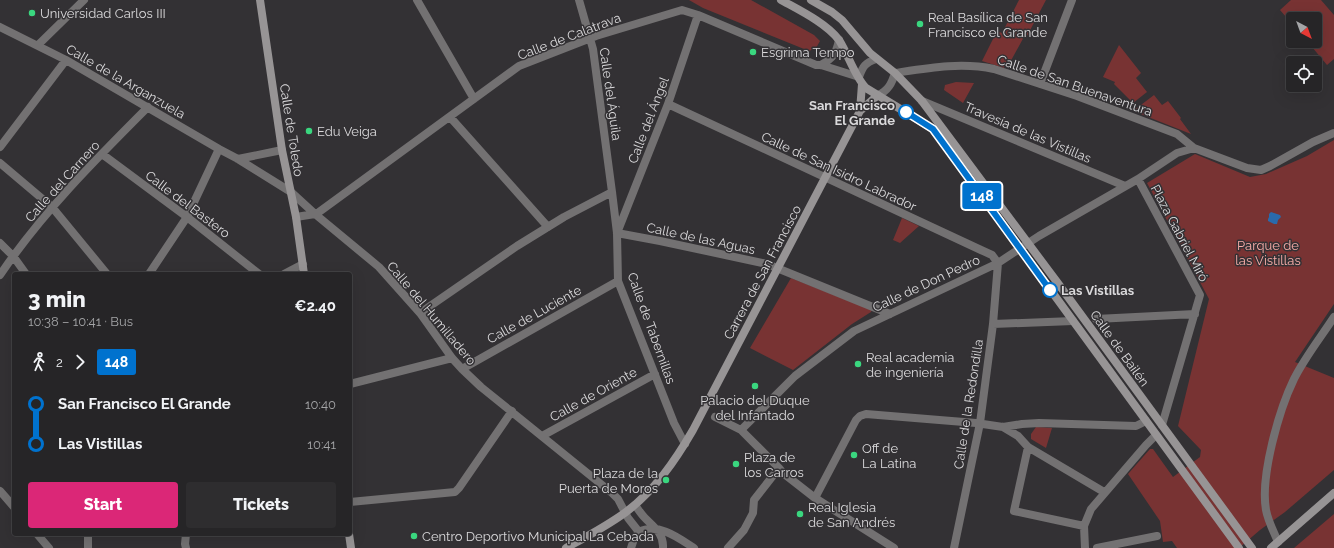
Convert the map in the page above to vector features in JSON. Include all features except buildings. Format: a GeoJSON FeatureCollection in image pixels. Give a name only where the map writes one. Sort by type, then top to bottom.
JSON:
{"type":"FeatureCollection","features":[{"type":"Feature","properties":{"kind":"main road","name":"Calle de Toledo"},"geometry":{"type":"LineString","coordinates":[[260,0],[282,150],[296,217],[304,272]]}},
{"type":"Feature","properties":{"kind":"main road"},"geometry":{"type":"LineString","coordinates":[[781,0],[825,26],[838,40],[860,80],[871,92],[936,126]]}},
{"type":"Feature","properties":{"kind":"main road"},"geometry":{"type":"LineString","coordinates":[[811,0],[832,12],[842,20],[870,54],[895,73],[922,101],[936,126]]}},
{"type":"Feature","properties":{"kind":"main road","name":"Carrera de San Francisco"},"geometry":{"type":"LineString","coordinates":[[860,80],[860,111]]}},
{"type":"Feature","properties":{"kind":"main road","name":"Carrera de San Francisco"},"geometry":{"type":"LineString","coordinates":[[685,444],[779,268],[860,111],[878,95]]}},
{"type":"Feature","properties":{"kind":"main road","name":"Calle de Bailén"},"geometry":{"type":"LineString","coordinates":[[936,126],[1028,243],[1252,548]]}},
{"type":"Feature","properties":{"kind":"main road","name":"Calle de Bailén"},"geometry":{"type":"LineString","coordinates":[[936,126],[1020,249],[1239,548]]}},
{"type":"Feature","properties":{"kind":"main road"},"geometry":{"type":"LineString","coordinates":[[566,548],[626,512],[664,475],[685,444]]}},
{"type":"Feature","properties":{"kind":"main road"},"geometry":{"type":"LineString","coordinates":[[1271,548],[1334,493]]}},
{"type":"Feature","properties":{"kind":"main road"},"geometry":{"type":"LineString","coordinates":[[349,536],[351,548]]}},
{"type":"Feature","properties":{"kind":"street"},"geometry":{"type":"LineString","coordinates":[[38,45],[84,0]]}},
{"type":"Feature","properties":{"kind":"street"},"geometry":{"type":"LineString","coordinates":[[417,0],[474,99]]}},
{"type":"Feature","properties":{"kind":"street","name":"Calle del Águila"},"geometry":{"type":"LineString","coordinates":[[579,0],[593,49],[612,192]]}},
{"type":"Feature","properties":{"kind":"street"},"geometry":{"type":"LineString","coordinates":[[1040,84],[1072,0]]}},
{"type":"Feature","properties":{"kind":"street","name":"Calle de Calatrava"},"geometry":{"type":"LineString","coordinates":[[296,217],[315,214],[519,66],[590,38],[682,10],[698,15],[816,65],[821,65],[860,80]]}},
{"type":"Feature","properties":{"kind":"street","name":"Calle del Ángel"},"geometry":{"type":"LineString","coordinates":[[617,233],[668,104],[698,15]]}},
{"type":"Feature","properties":{"kind":"street","name":"Calle de la Arganzuela"},"geometry":{"type":"LineString","coordinates":[[0,27],[66,60],[238,159],[291,192]]}},
{"type":"Feature","properties":{"kind":"street"},"geometry":{"type":"LineString","coordinates":[[821,65],[827,62],[836,52],[838,40]]}},
{"type":"Feature","properties":{"kind":"street"},"geometry":{"type":"LineString","coordinates":[[860,80],[863,67],[868,62],[876,59]]}},
{"type":"Feature","properties":{"kind":"street"},"geometry":{"type":"LineString","coordinates":[[0,146],[66,60]]}},
{"type":"Feature","properties":{"kind":"street","name":"Calle de San Buenaventura"},"geometry":{"type":"LineString","coordinates":[[895,73],[941,66],[978,66],[994,69],[1077,96],[1177,134],[1194,148],[1247,168],[1261,170],[1313,142],[1334,133]]}},
{"type":"Feature","properties":{"kind":"street"},"geometry":{"type":"LineString","coordinates":[[878,95],[884,93],[890,87],[895,73]]}},
{"type":"Feature","properties":{"kind":"street","name":"Travesía de las Vistillas"},"geometry":{"type":"LineString","coordinates":[[922,101],[1125,186]]}},
{"type":"Feature","properties":{"kind":"street","name":"Calle de San Isidro Labrador"},"geometry":{"type":"LineString","coordinates":[[668,104],[992,255],[998,263]]}},
{"type":"Feature","properties":{"kind":"street","name":"Calle del Carnero"},"geometry":{"type":"LineString","coordinates":[[0,275],[13,256],[52,207],[148,107]]}},
{"type":"Feature","properties":{"kind":"street"},"geometry":{"type":"LineString","coordinates":[[450,117],[548,227]]}},
{"type":"Feature","properties":{"kind":"street","name":"Plaza Gabriel Miró"},"geometry":{"type":"LineString","coordinates":[[1162,425],[1200,295],[1138,179],[1178,153],[1194,148]]}},
{"type":"Feature","properties":{"kind":"street"},"geometry":{"type":"LineString","coordinates":[[150,272],[187,217],[219,149]]}},
{"type":"Feature","properties":{"kind":"street"},"geometry":{"type":"LineString","coordinates":[[238,159],[282,150]]}},
{"type":"Feature","properties":{"kind":"street","name":"Calle del Bastero"},"geometry":{"type":"LineString","coordinates":[[102,154],[187,217],[256,272]]}},
{"type":"Feature","properties":{"kind":"street"},"geometry":{"type":"LineString","coordinates":[[0,163],[52,207],[105,272]]}},
{"type":"Feature","properties":{"kind":"street","name":"Calle de Don Pedro"},"geometry":{"type":"LineString","coordinates":[[741,430],[795,376],[854,331],[998,263],[1028,243],[1138,179]]}},
{"type":"Feature","properties":{"kind":"street","name":"Calle del Humilladero"},"geometry":{"type":"LineString","coordinates":[[291,192],[379,267],[420,313],[452,358],[481,387],[612,493],[618,499],[628,518],[639,532]]}},
{"type":"Feature","properties":{"kind":"street"},"geometry":{"type":"LineString","coordinates":[[420,313],[517,246],[564,217],[612,192]]}},
{"type":"Feature","properties":{"kind":"street","name":"Calle de Tabernillas"},"geometry":{"type":"LineString","coordinates":[[612,192],[617,233],[618,281],[674,423],[685,444]]}},
{"type":"Feature","properties":{"kind":"street","name":"Calle de las Aguas"},"geometry":{"type":"LineString","coordinates":[[617,233],[767,264],[890,314]]}},
{"type":"Feature","properties":{"kind":"street"},"geometry":{"type":"LineString","coordinates":[[0,243],[13,256],[25,272]]}},
{"type":"Feature","properties":{"kind":"street","name":"Calle de la Redondilla"},"geometry":{"type":"LineString","coordinates":[[954,548],[980,423],[993,324],[998,263]]}},
{"type":"Feature","properties":{"kind":"street"},"geometry":{"type":"LineString","coordinates":[[288,272],[303,264]]}},
{"type":"Feature","properties":{"kind":"street","name":"Calle de Luciente"},"geometry":{"type":"LineString","coordinates":[[462,369],[618,281]]}},
{"type":"Feature","properties":{"kind":"street"},"geometry":{"type":"LineString","coordinates":[[1096,319],[1195,314]]}},
{"type":"Feature","properties":{"kind":"street"},"geometry":{"type":"LineString","coordinates":[[1278,542],[1266,510],[1269,461],[1278,422],[1299,370],[1334,317]]}},
{"type":"Feature","properties":{"kind":"street"},"geometry":{"type":"LineString","coordinates":[[993,324],[1073,321]]}},
{"type":"Feature","properties":{"kind":"street"},"geometry":{"type":"LineString","coordinates":[[352,383],[452,358]]}},
{"type":"Feature","properties":{"kind":"street","name":"Calle de Oriente"},"geometry":{"type":"LineString","coordinates":[[542,436],[655,374]]}},
{"type":"Feature","properties":{"kind":"street"},"geometry":{"type":"LineString","coordinates":[[352,502],[455,492],[512,411]]}},
{"type":"Feature","properties":{"kind":"street"},"geometry":{"type":"LineString","coordinates":[[816,495],[856,420],[860,416],[866,414],[980,423],[1003,428],[1018,436],[1028,447],[1104,492]]}},
{"type":"Feature","properties":{"kind":"street"},"geometry":{"type":"LineString","coordinates":[[715,417],[741,430],[781,470],[894,548]]}},
{"type":"Feature","properties":{"kind":"street"},"geometry":{"type":"LineString","coordinates":[[1003,428],[1022,424],[1039,423],[1136,426],[1146,420]]}},
{"type":"Feature","properties":{"kind":"street"},"geometry":{"type":"LineString","coordinates":[[1085,548],[1084,526],[1091,509],[1104,492],[1156,435]]}},
{"type":"Feature","properties":{"kind":"street"},"geometry":{"type":"LineString","coordinates":[[1028,447],[1014,511],[1084,526]]}},
{"type":"Feature","properties":{"kind":"street"},"geometry":{"type":"LineString","coordinates":[[728,548],[744,530],[753,513],[754,500],[781,470]]}},
{"type":"Feature","properties":{"kind":"street"},"geometry":{"type":"LineString","coordinates":[[0,491],[12,505]]}},
{"type":"Feature","properties":{"kind":"street"},"geometry":{"type":"LineString","coordinates":[[634,505],[658,530],[662,537],[663,548]]}},
{"type":"Feature","properties":{"kind":"street"},"geometry":{"type":"LineString","coordinates":[[631,548],[634,539],[639,532],[645,529],[658,530],[671,534],[694,548]]}},
{"type":"Feature","properties":{"kind":"street"},"geometry":{"type":"LineString","coordinates":[[39,536],[49,548]]}},
{"type":"Feature","properties":{"kind":"street"},"geometry":{"type":"LineString","coordinates":[[88,536],[88,548]]}},
{"type":"Feature","properties":{"kind":"street"},"geometry":{"type":"LineString","coordinates":[[186,536],[186,548]]}},
{"type":"Feature","properties":{"kind":"street"},"geometry":{"type":"LineString","coordinates":[[1097,548],[1157,536]]}},
{"type":"Feature","properties":{"kind":"green space"},"geometry":{"type":"Polygon","coordinates":[[[689,0],[751,0],[814,35],[820,41],[816,48],[809,51],[703,8],[689,0]]]}},
{"type":"Feature","properties":{"kind":"green space"},"geometry":{"type":"Polygon","coordinates":[[[1019,0],[1046,0],[1027,36],[1025,35],[1008,66],[1005,64],[1004,68],[982,61],[997,31],[1002,33],[1019,0]]]}},
{"type":"Feature","properties":{"kind":"green space"},"geometry":{"type":"Polygon","coordinates":[[[1291,0],[1321,0],[1334,15],[1334,59],[1327,65],[1322,59],[1322,56],[1320,56],[1313,48],[1322,48],[1322,12],[1286,12],[1286,17],[1280,10],[1291,0]]]}},
{"type":"Feature","properties":{"kind":"green space"},"geometry":{"type":"Polygon","coordinates":[[[1119,45],[1141,73],[1136,78],[1147,92],[1133,103],[1114,84],[1115,82],[1103,77],[1119,45]]]}},
{"type":"Feature","properties":{"kind":"green space"},"geometry":{"type":"Polygon","coordinates":[[[956,82],[974,83],[963,103],[944,90],[945,85],[956,82]]]}},
{"type":"Feature","properties":{"kind":"green space"},"geometry":{"type":"Polygon","coordinates":[[[1154,95],[1162,105],[1168,101],[1191,134],[1133,111],[1154,95]]]}},
{"type":"Feature","properties":{"kind":"green space","name":"Parque de las Vistillas"},"geometry":{"type":"Polygon","coordinates":[[[1334,140],[1334,304],[1295,362],[1334,378],[1334,470],[1285,512],[1260,530],[1239,548],[1177,548],[1172,541],[1163,542],[1160,521],[1128,474],[1150,449],[1153,449],[1173,477],[1200,457],[1201,450],[1178,426],[1209,299],[1147,183],[1195,154],[1250,177],[1266,174],[1307,156],[1334,140]]]}},
{"type":"Feature","properties":{"kind":"green space"},"geometry":{"type":"Polygon","coordinates":[[[902,218],[919,226],[900,243],[893,240],[902,218]]]}},
{"type":"Feature","properties":{"kind":"green space"},"geometry":{"type":"Polygon","coordinates":[[[791,278],[872,310],[793,370],[750,348],[791,278]]]}},
{"type":"Feature","properties":{"kind":"green space"},"geometry":{"type":"Polygon","coordinates":[[[1036,427],[1052,428],[1046,448],[1031,439],[1031,434],[1036,427]]]}},
{"type":"Feature","properties":{"kind":"green space"},"geometry":{"type":"Polygon","coordinates":[[[1334,514],[1334,548],[1294,548],[1334,514]]]}},
{"type":"Feature","properties":{"kind":"water"},"geometry":{"type":"Polygon","coordinates":[[[1271,212],[1280,215],[1281,217],[1277,224],[1268,221],[1269,214],[1271,212]]]}},
{"type":"Feature","properties":{"kind":"bus line","name":"148"},"geometry":{"type":"LineString","coordinates":[[906,112],[933,129],[1050,290]]}},
{"type":"Feature","properties":{"kind":"place","name":"Universidad Carlos III"},"geometry":{"type":"Point","coordinates":[32,13]}},
{"type":"Feature","properties":{"kind":"place","name":"Real Basílica de San Francisco el Grande"},"geometry":{"type":"Point","coordinates":[920,24]}},
{"type":"Feature","properties":{"kind":"place","name":"Esgrima Tempo"},"geometry":{"type":"Point","coordinates":[753,52]}},
{"type":"Feature","properties":{"kind":"place","name":"San Francisco El Grande"},"geometry":{"type":"Point","coordinates":[906,112]}},
{"type":"Feature","properties":{"kind":"place","name":"Edu Veiga"},"geometry":{"type":"Point","coordinates":[309,131]}},
{"type":"Feature","properties":{"kind":"place","name":"Las Vistillas"},"geometry":{"type":"Point","coordinates":[1050,290]}},
{"type":"Feature","properties":{"kind":"place","name":"Real academia de ingeniería"},"geometry":{"type":"Point","coordinates":[858,364]}},
{"type":"Feature","properties":{"kind":"place","name":"Palacio del Duque del Infantado"},"geometry":{"type":"Point","coordinates":[755,386]}},
{"type":"Feature","properties":{"kind":"place","name":"Off de La Latina"},"geometry":{"type":"Point","coordinates":[854,455]}},
{"type":"Feature","properties":{"kind":"place","name":"Plaza de los Carros"},"geometry":{"type":"Point","coordinates":[736,464]}},
{"type":"Feature","properties":{"kind":"place","name":"Plaza de la Puerta de Moros"},"geometry":{"type":"Point","coordinates":[666,480]}},
{"type":"Feature","properties":{"kind":"place","name":"Real Iglesia de San Andrés"},"geometry":{"type":"Point","coordinates":[800,514]}},
{"type":"Feature","properties":{"kind":"place","name":"Centro Deportivo Municipal La Cebada"},"geometry":{"type":"Point","coordinates":[414,536]}}]}
